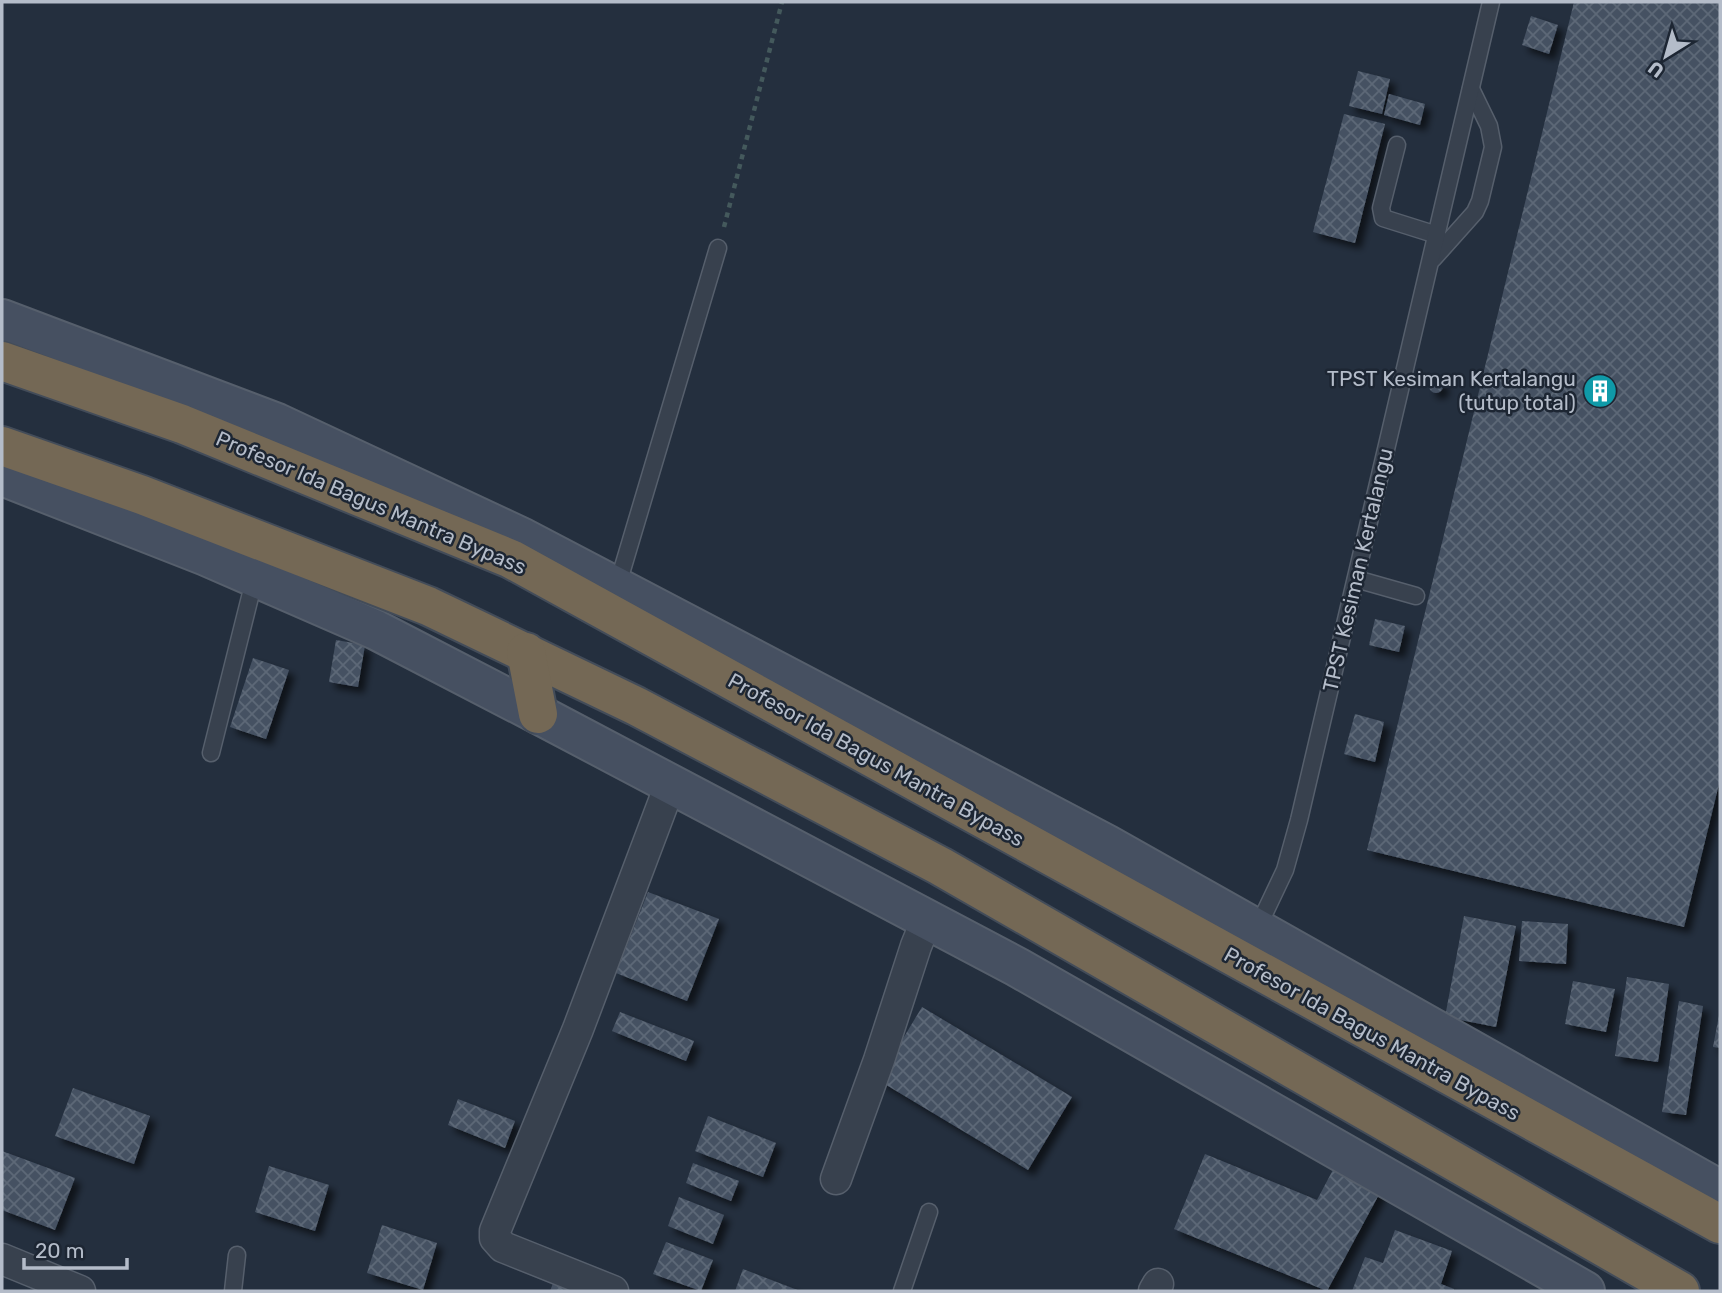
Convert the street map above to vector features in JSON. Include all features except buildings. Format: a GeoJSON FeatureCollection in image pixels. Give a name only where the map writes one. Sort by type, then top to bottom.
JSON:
{"type":"FeatureCollection","features":[{"type":"Feature","properties":{"kind":"highway","name":"Profesor Ida Bagus Mantra Bypass"},"geometry":{"type":"LineString","coordinates":[[2,361],[183,424],[511,559],[1720,1224]]}},
{"type":"Feature","properties":{"kind":"highway"},"geometry":{"type":"LineString","coordinates":[[2,446],[142,495],[428,606],[636,706],[940,866],[1680,1291]]}},
{"type":"Feature","properties":{"kind":"highway"},"geometry":{"type":"LineString","coordinates":[[526,652],[538,714]]}},
{"type":"Feature","properties":{"kind":"street"},"geometry":{"type":"LineString","coordinates":[[2,319],[277,423],[523,538],[1106,844],[1720,1189]]}},
{"type":"Feature","properties":{"kind":"street"},"geometry":{"type":"LineString","coordinates":[[2,476],[255,577],[376,630],[1029,974],[1585,1291]]}},
{"type":"Feature","properties":{"kind":"street"},"geometry":{"type":"LineString","coordinates":[[613,1291],[503,1247],[495,1238],[495,1231],[578,1029],[670,785]]}},
{"type":"Feature","properties":{"kind":"street"},"geometry":{"type":"LineString","coordinates":[[836,1179],[927,919]]}},
{"type":"Feature","properties":{"kind":"street"},"geometry":{"type":"LineString","coordinates":[[2,1259],[80,1291]]}},
{"type":"Feature","properties":{"kind":"lane","name":"TPST Kesiman Kertalangu"},"geometry":{"type":"LineString","coordinates":[[1257,929],[1285,870],[1432,260],[1491,2]]}},
{"type":"Feature","properties":{"kind":"lane"},"geometry":{"type":"LineString","coordinates":[[1432,260],[1470,219],[1480,201],[1493,138],[1471,89]]}},
{"type":"Feature","properties":{"kind":"lane"},"geometry":{"type":"LineString","coordinates":[[1397,145],[1381,208],[1383,218],[1437,235]]}},
{"type":"Feature","properties":{"kind":"lane"},"geometry":{"type":"LineString","coordinates":[[617,587],[718,248]]}},
{"type":"Feature","properties":{"kind":"lane"},"geometry":{"type":"LineString","coordinates":[[211,753],[255,577]]}},
{"type":"Feature","properties":{"kind":"lane"},"geometry":{"type":"LineString","coordinates":[[1356,579],[1416,596]]}},
{"type":"Feature","properties":{"kind":"lane"},"geometry":{"type":"LineString","coordinates":[[902,1291],[929,1212]]}},
{"type":"Feature","properties":{"kind":"lane"},"geometry":{"type":"LineString","coordinates":[[233,1291],[237,1255]]}},
{"type":"Feature","properties":{"kind":"path"},"geometry":{"type":"LineString","coordinates":[[718,248],[782,2]]}},
{"type":"Feature","properties":{"kind":"place","name":"TPST Kesiman Kertalangu (tutup total)"},"geometry":{"type":"Point","coordinates":[1600,391]}}]}
